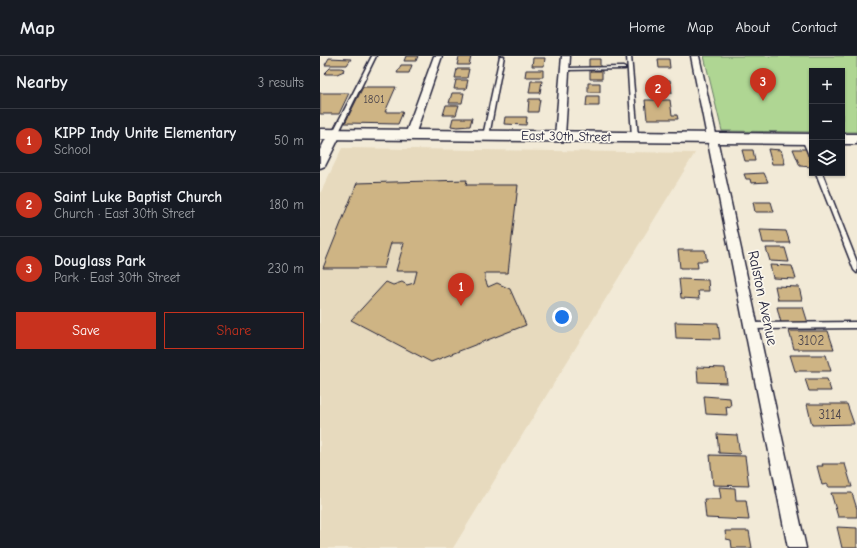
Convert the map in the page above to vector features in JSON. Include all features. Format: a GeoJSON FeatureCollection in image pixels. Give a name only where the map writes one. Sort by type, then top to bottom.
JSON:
{"type":"FeatureCollection","features":[{"type":"Feature","properties":{"kind":"main road","name":"East 30th Street"},"geometry":{"type":"LineString","coordinates":[[320,134],[809,139]]}},
{"type":"Feature","properties":{"kind":"main road"},"geometry":{"type":"LineString","coordinates":[[845,139],[857,139]]}},
{"type":"Feature","properties":{"kind":"street"},"geometry":{"type":"LineString","coordinates":[[410,135],[438,56]]}},
{"type":"Feature","properties":{"kind":"street"},"geometry":{"type":"LineString","coordinates":[[560,136],[566,56]]}},
{"type":"Feature","properties":{"kind":"street","name":"Ralston Avenue"},"geometry":{"type":"LineString","coordinates":[[694,56],[797,548]]}},
{"type":"Feature","properties":{"kind":"street"},"geometry":{"type":"LineString","coordinates":[[320,163],[335,134]]}},
{"type":"Feature","properties":{"kind":"lane"},"geometry":{"type":"LineString","coordinates":[[335,134],[374,56]]}},
{"type":"Feature","properties":{"kind":"lane"},"geometry":{"type":"LineString","coordinates":[[486,136],[502,56]]}},
{"type":"Feature","properties":{"kind":"lane"},"geometry":{"type":"LineString","coordinates":[[630,56],[635,137]]}},
{"type":"Feature","properties":{"kind":"lane"},"geometry":{"type":"LineString","coordinates":[[565,69],[623,68]]}},
{"type":"Feature","properties":{"kind":"lane"},"geometry":{"type":"LineString","coordinates":[[820,176],[857,270]]}},
{"type":"Feature","properties":{"kind":"lane"},"geometry":{"type":"LineString","coordinates":[[751,326],[857,325]]}},
{"type":"Feature","properties":{"kind":"shaded area"},"geometry":{"type":"Polygon","coordinates":[[[342,148],[695,153],[453,548],[320,548],[320,194],[342,148]]]}},
{"type":"Feature","properties":{"kind":"green space"},"geometry":{"type":"Polygon","coordinates":[[[704,56],[857,56],[857,132],[845,132],[845,68],[809,68],[809,132],[722,131],[704,56]]]}},
{"type":"Feature","properties":{"kind":"building"},"geometry":{"type":"Polygon","coordinates":[[[406,56],[418,56],[416,61],[404,61],[406,56]]]}},
{"type":"Feature","properties":{"kind":"building"},"geometry":{"type":"Polygon","coordinates":[[[459,57],[471,57],[469,65],[457,65],[459,57]]]}},
{"type":"Feature","properties":{"kind":"building"},"geometry":{"type":"Polygon","coordinates":[[[329,58],[351,59],[347,65],[325,65],[329,58]]]}},
{"type":"Feature","properties":{"kind":"building"},"geometry":{"type":"Polygon","coordinates":[[[533,58],[545,58],[544,66],[532,66],[533,58]]]}},
{"type":"Feature","properties":{"kind":"building"},"geometry":{"type":"Polygon","coordinates":[[[589,59],[600,59],[600,67],[589,67],[589,59]]]}},
{"type":"Feature","properties":{"kind":"building"},"geometry":{"type":"Polygon","coordinates":[[[658,59],[669,59],[670,68],[659,68],[658,59]]]}},
{"type":"Feature","properties":{"kind":"building"},"geometry":{"type":"Polygon","coordinates":[[[401,65],[412,65],[409,73],[397,73],[401,65]]]}},
{"type":"Feature","properties":{"kind":"building"},"geometry":{"type":"Polygon","coordinates":[[[330,68],[341,68],[344,69],[344,71],[337,74],[324,74],[330,68]]]}},
{"type":"Feature","properties":{"kind":"building"},"geometry":{"type":"Polygon","coordinates":[[[457,69],[469,69],[467,78],[455,78],[457,69]]]}},
{"type":"Feature","properties":{"kind":"building"},"geometry":{"type":"Polygon","coordinates":[[[526,70],[543,70],[543,77],[525,77],[526,70]]]}},
{"type":"Feature","properties":{"kind":"building"},"geometry":{"type":"Polygon","coordinates":[[[590,71],[602,71],[602,79],[590,79],[590,71]]]}},
{"type":"Feature","properties":{"kind":"building"},"geometry":{"type":"Polygon","coordinates":[[[456,80],[468,80],[466,89],[454,89],[456,80]]]}},
{"type":"Feature","properties":{"kind":"building"},"geometry":{"type":"Polygon","coordinates":[[[659,80],[670,80],[672,93],[661,93],[659,80]]]}},
{"type":"Feature","properties":{"kind":"building"},"geometry":{"type":"Polygon","coordinates":[[[531,81],[542,81],[540,93],[529,93],[531,81]]]}},
{"type":"Feature","properties":{"kind":"building"},"geometry":{"type":"Polygon","coordinates":[[[588,83],[600,83],[600,92],[588,92],[588,83]]]}},
{"type":"Feature","properties":{"kind":"building"},"geometry":{"type":"Polygon","coordinates":[[[363,87],[396,87],[385,112],[403,112],[398,124],[345,123],[363,87]]]}},
{"type":"Feature","properties":{"kind":"building"},"geometry":{"type":"Polygon","coordinates":[[[320,93],[349,93],[339,114],[320,114],[320,93]]]}},
{"type":"Feature","properties":{"kind":"building"},"geometry":{"type":"Polygon","coordinates":[[[452,93],[464,93],[462,103],[449,103],[452,93]]]}},
{"type":"Feature","properties":{"kind":"building"},"geometry":{"type":"Polygon","coordinates":[[[587,96],[599,96],[599,106],[586,106],[587,96]]]}},
{"type":"Feature","properties":{"kind":"building"},"geometry":{"type":"Polygon","coordinates":[[[529,99],[540,99],[538,112],[528,112],[529,99]]]}},
{"type":"Feature","properties":{"kind":"building"},"geometry":{"type":"Polygon","coordinates":[[[645,100],[670,100],[672,115],[677,115],[678,119],[647,119],[645,100]]]}},
{"type":"Feature","properties":{"kind":"building"},"geometry":{"type":"Polygon","coordinates":[[[446,105],[459,105],[456,115],[443,115],[446,105]]]}},
{"type":"Feature","properties":{"kind":"building"},"geometry":{"type":"Polygon","coordinates":[[[505,117],[527,117],[526,125],[504,124],[505,117]]]}},
{"type":"Feature","properties":{"kind":"building"},"geometry":{"type":"Polygon","coordinates":[[[453,118],[472,118],[470,126],[457,127],[451,126],[453,118]]]}},
{"type":"Feature","properties":{"kind":"building"},"geometry":{"type":"Polygon","coordinates":[[[768,149],[781,150],[785,164],[772,164],[768,149]]]}},
{"type":"Feature","properties":{"kind":"building"},"geometry":{"type":"Polygon","coordinates":[[[793,149],[806,149],[809,158],[809,167],[800,166],[793,149]]]}},
{"type":"Feature","properties":{"kind":"building"},"geometry":{"type":"Polygon","coordinates":[[[742,150],[753,150],[755,161],[745,161],[742,150]]]}},
{"type":"Feature","properties":{"kind":"building"},"geometry":{"type":"Polygon","coordinates":[[[764,173],[768,182],[751,183],[750,179],[746,179],[744,174],[764,173]]]}},
{"type":"Feature","properties":{"kind":"building"},"geometry":{"type":"Polygon","coordinates":[[[467,180],[466,185],[518,185],[508,273],[485,273],[485,279],[488,287],[497,283],[510,289],[526,325],[431,362],[351,320],[386,282],[393,285],[402,282],[407,285],[414,283],[417,271],[396,271],[404,243],[391,243],[384,268],[323,268],[357,183],[467,180]]]}},
{"type":"Feature","properties":{"kind":"building"},"geometry":{"type":"Polygon","coordinates":[[[753,202],[771,202],[774,212],[755,212],[753,202]]]}},
{"type":"Feature","properties":{"kind":"building"},"geometry":{"type":"Polygon","coordinates":[[[760,230],[786,231],[790,243],[763,243],[760,230]]]}},
{"type":"Feature","properties":{"kind":"building"},"geometry":{"type":"Polygon","coordinates":[[[766,248],[785,248],[789,262],[770,261],[766,248]]]}},
{"type":"Feature","properties":{"kind":"building"},"geometry":{"type":"Polygon","coordinates":[[[678,250],[705,250],[707,261],[697,261],[698,268],[680,268],[678,250]]]}},
{"type":"Feature","properties":{"kind":"building"},"geometry":{"type":"Polygon","coordinates":[[[770,265],[792,266],[796,279],[773,278],[770,265]]]}},
{"type":"Feature","properties":{"kind":"building"},"geometry":{"type":"Polygon","coordinates":[[[679,279],[708,280],[709,291],[698,291],[699,299],[681,298],[679,279]]]}},
{"type":"Feature","properties":{"kind":"building"},"geometry":{"type":"Polygon","coordinates":[[[775,286],[799,287],[802,300],[778,300],[775,286]]]}},
{"type":"Feature","properties":{"kind":"building"},"geometry":{"type":"Polygon","coordinates":[[[777,307],[803,307],[808,323],[781,323],[777,307]]]}},
{"type":"Feature","properties":{"kind":"building"},"geometry":{"type":"Polygon","coordinates":[[[675,322],[718,323],[720,339],[676,338],[675,322]]]}},
{"type":"Feature","properties":{"kind":"building"},"geometry":{"type":"Polygon","coordinates":[[[789,331],[828,331],[834,349],[794,349],[789,331]]]}},
{"type":"Feature","properties":{"kind":"building"},"geometry":{"type":"Polygon","coordinates":[[[790,355],[826,355],[831,371],[795,371],[790,355]]]}},
{"type":"Feature","properties":{"kind":"building"},"geometry":{"type":"Polygon","coordinates":[[[697,367],[725,368],[727,383],[698,382],[697,367]]]}},
{"type":"Feature","properties":{"kind":"building"},"geometry":{"type":"Polygon","coordinates":[[[805,379],[827,379],[831,391],[809,391],[805,379]]]}},
{"type":"Feature","properties":{"kind":"building"},"geometry":{"type":"Polygon","coordinates":[[[704,396],[730,398],[731,407],[726,406],[727,415],[706,414],[704,396]]]}},
{"type":"Feature","properties":{"kind":"building"},"geometry":{"type":"Polygon","coordinates":[[[807,404],[847,404],[854,424],[812,425],[807,404]]]}},
{"type":"Feature","properties":{"kind":"building"},"geometry":{"type":"Polygon","coordinates":[[[717,434],[737,435],[740,454],[719,453],[717,434]]]}},
{"type":"Feature","properties":{"kind":"building"},"geometry":{"type":"Polygon","coordinates":[[[710,455],[745,456],[749,486],[713,485],[710,455]]]}},
{"type":"Feature","properties":{"kind":"building"},"geometry":{"type":"Polygon","coordinates":[[[822,464],[845,464],[852,487],[828,487],[828,484],[822,485],[817,466],[823,466],[822,464]]]}},
{"type":"Feature","properties":{"kind":"building"},"geometry":{"type":"Polygon","coordinates":[[[719,487],[735,488],[736,500],[746,500],[749,520],[706,518],[704,499],[721,499],[719,487]]]}},
{"type":"Feature","properties":{"kind":"building"},"geometry":{"type":"Polygon","coordinates":[[[831,493],[852,493],[857,509],[857,517],[838,517],[831,493]]]}},
{"type":"Feature","properties":{"kind":"building"},"geometry":{"type":"Polygon","coordinates":[[[837,527],[857,528],[857,548],[842,548],[837,527]]]}},
{"type":"Feature","properties":{"kind":"building"},"geometry":{"type":"Polygon","coordinates":[[[725,531],[749,531],[752,548],[732,548],[731,540],[726,539],[725,531]]]}},
{"type":"Feature","properties":{"kind":"place","name":"Douglass Park"},"geometry":{"type":"Point","coordinates":[763,101]}},
{"type":"Feature","properties":{"kind":"place","name":"Saint Luke Baptist Church"},"geometry":{"type":"Point","coordinates":[658,108]}},
{"type":"Feature","properties":{"kind":"place","name":"KIPP Indy Unite Elementary"},"geometry":{"type":"Point","coordinates":[461,306]}}]}
